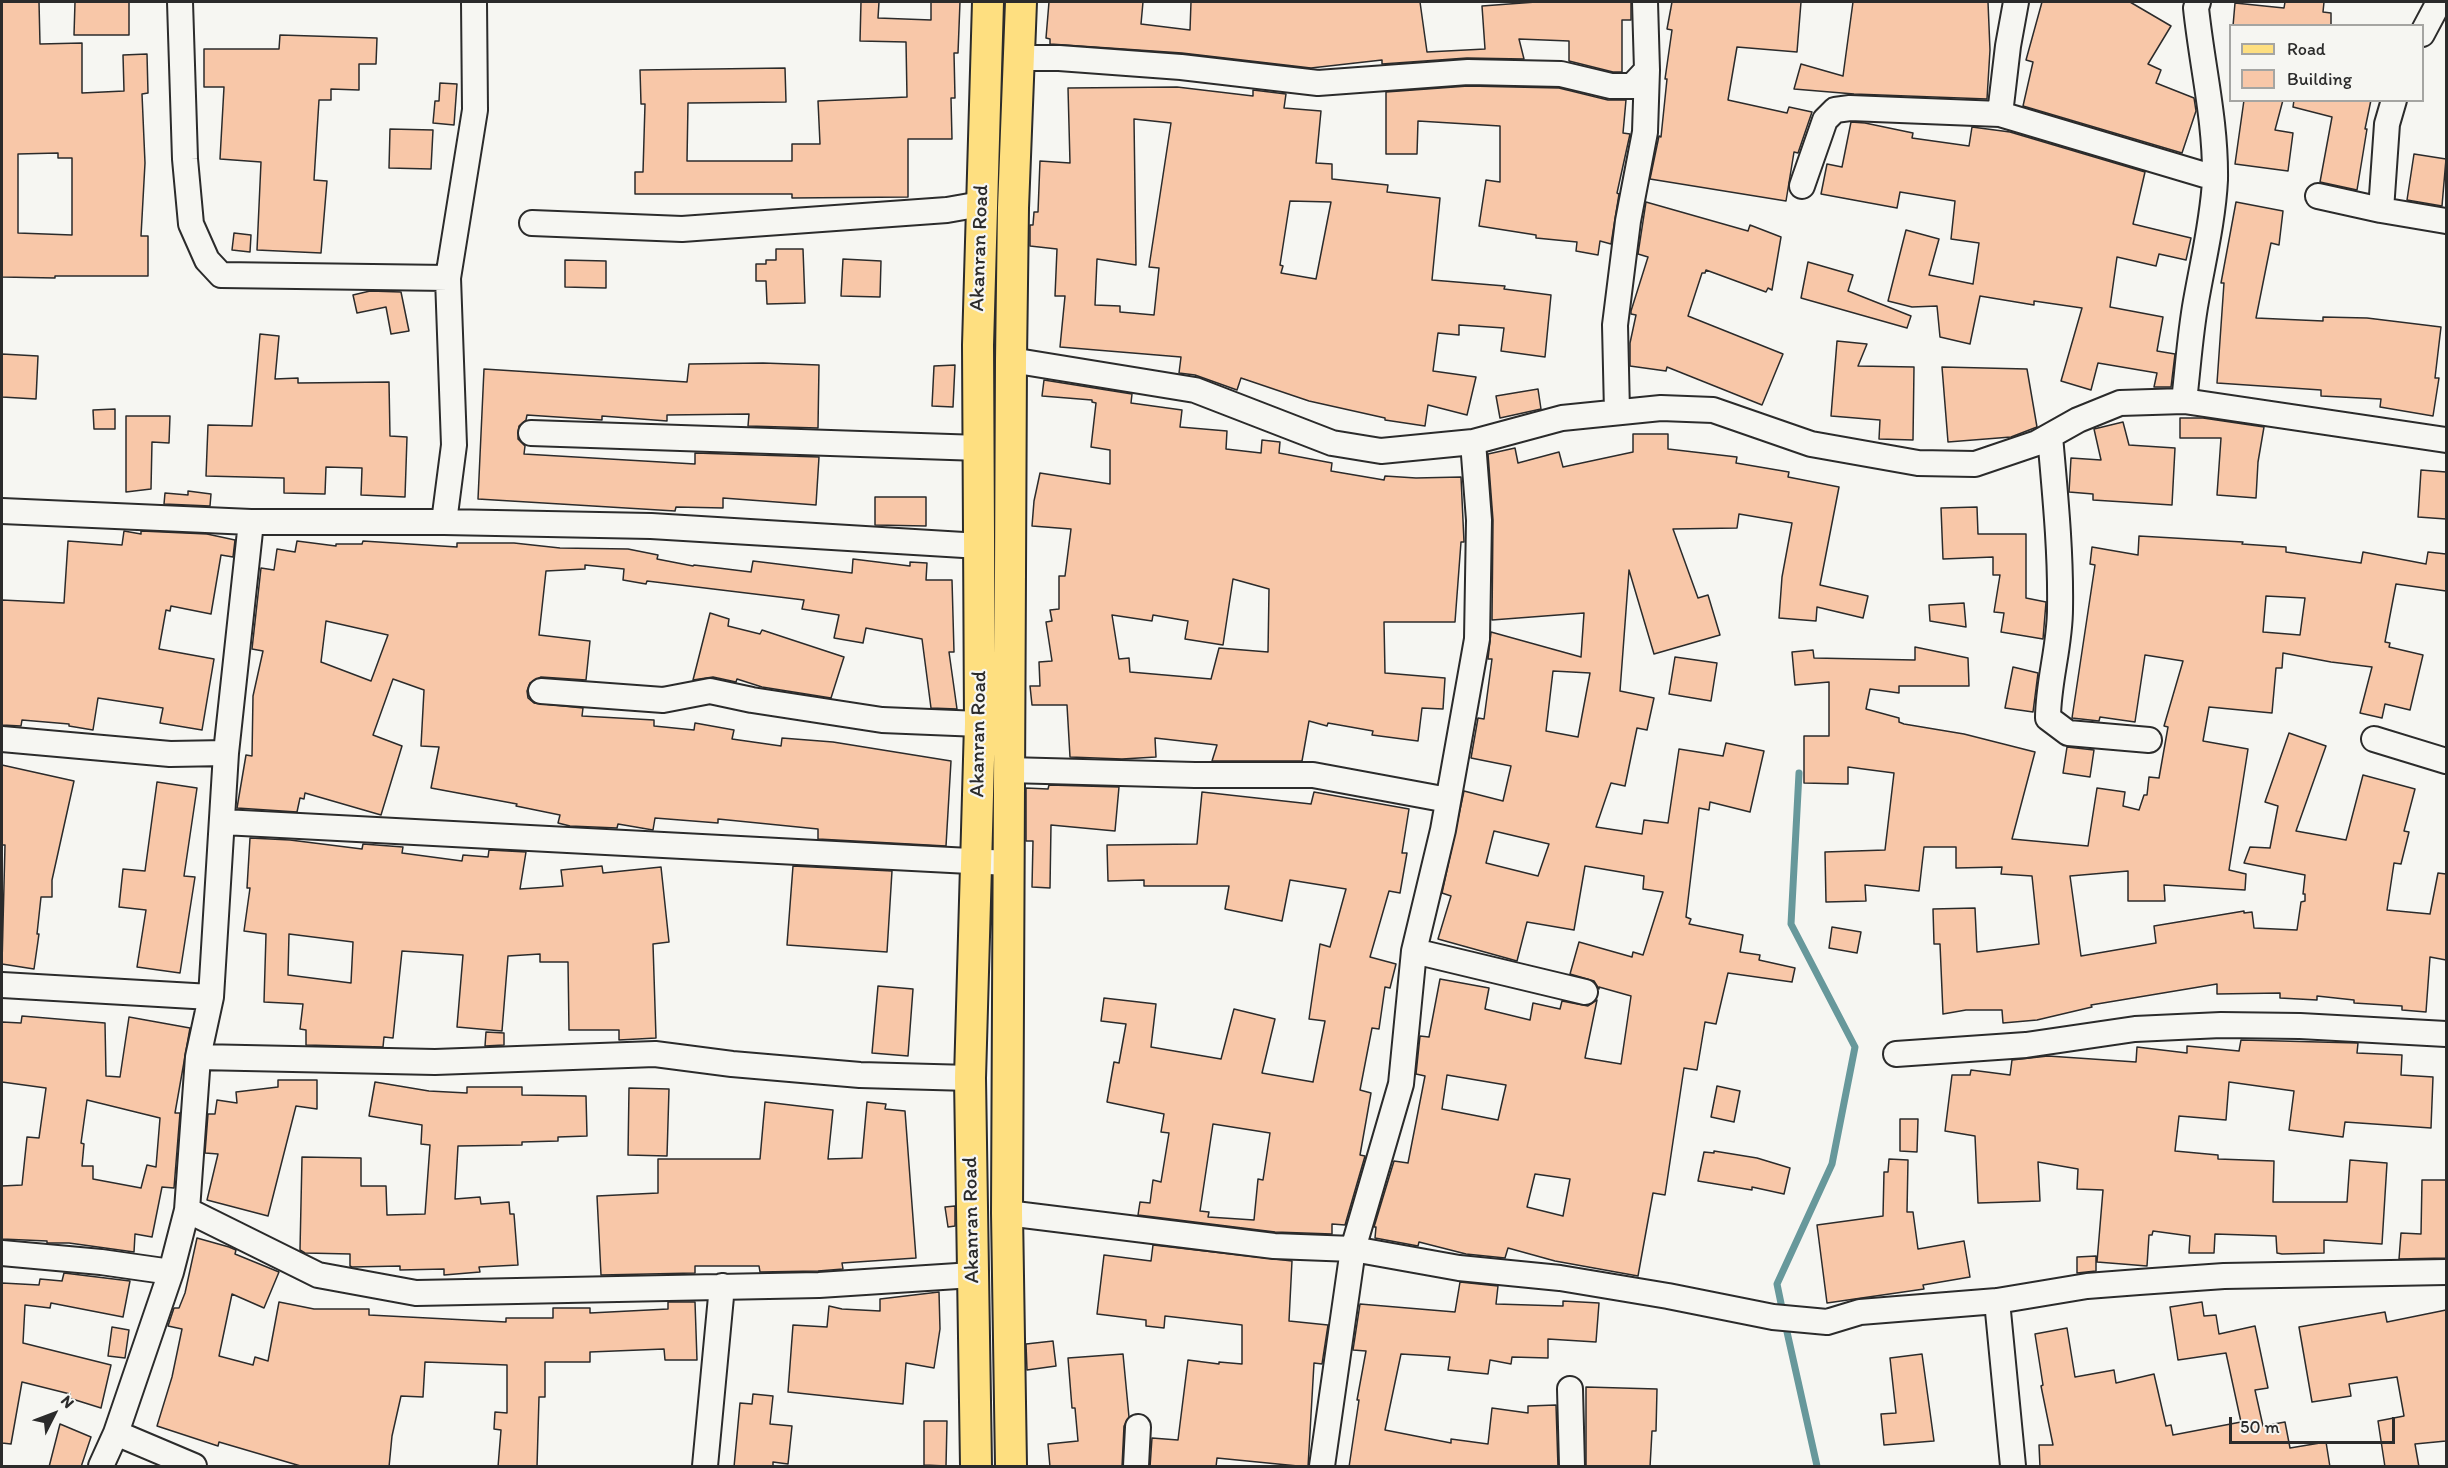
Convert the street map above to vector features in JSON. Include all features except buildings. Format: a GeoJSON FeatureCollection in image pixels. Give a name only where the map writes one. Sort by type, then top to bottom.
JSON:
{"type":"FeatureCollection","features":[{"type":"Feature","properties":{"kind":"main road","name":"Akanran Road"},"geometry":{"type":"LineString","coordinates":[[976,1467],[970,1078],[980,724],[978,345],[988,2]]}},
{"type":"Feature","properties":{"kind":"main road","name":"Akanran Road"},"geometry":{"type":"LineString","coordinates":[[1011,1467],[1007,1213],[1008,770],[1011,657],[1013,208],[1021,2]]}},
{"type":"Feature","properties":{"kind":"street"},"geometry":{"type":"LineString","coordinates":[[180,2],[185,159],[192,224],[207,260],[221,275],[448,278]]}},
{"type":"Feature","properties":{"kind":"street"},"geometry":{"type":"LineString","coordinates":[[444,522],[454,445],[448,278],[475,110],[474,2]]}},
{"type":"Feature","properties":{"kind":"street"},"geometry":{"type":"LineString","coordinates":[[1617,412],[1615,325],[1628,220],[1645,132],[1647,70],[1645,2]]}},
{"type":"Feature","properties":{"kind":"street"},"geometry":{"type":"LineString","coordinates":[[2000,114],[2007,46],[2016,2]]}},
{"type":"Feature","properties":{"kind":"street"},"geometry":{"type":"LineString","coordinates":[[2424,30],[2439,2]]}},
{"type":"Feature","properties":{"kind":"street"},"geometry":{"type":"LineString","coordinates":[[2184,401],[2194,313],[2215,178],[2213,114],[2191,4]]}},
{"type":"Feature","properties":{"kind":"street"},"geometry":{"type":"LineString","coordinates":[[1020,58],[1059,58],[1181,67],[1317,83],[1468,72],[1561,74],[1611,86],[1632,86],[1647,70]]}},
{"type":"Feature","properties":{"kind":"street"},"geometry":{"type":"LineString","coordinates":[[2381,210],[2387,124],[2393,102]]}},
{"type":"Feature","properties":{"kind":"street"},"geometry":{"type":"LineString","coordinates":[[1802,186],[1825,120],[1835,110],[1850,108],[2000,114],[2215,178]]}},
{"type":"Feature","properties":{"kind":"street"},"geometry":{"type":"LineString","coordinates":[[2318,196],[2446,221]]}},
{"type":"Feature","properties":{"kind":"street"},"geometry":{"type":"LineString","coordinates":[[532,223],[682,229],[947,210],[981,204]]}},
{"type":"Feature","properties":{"kind":"street"},"geometry":{"type":"LineString","coordinates":[[1011,360],[1196,390],[1332,443],[1381,451],[1473,441],[1562,418],[1661,408],[1713,410],[1811,444],[1918,463],[1975,464],[2037,443],[2078,420],[2120,403],[2184,401],[2445,435]]}},
{"type":"Feature","properties":{"kind":"street"},"geometry":{"type":"LineString","coordinates":[[531,433],[980,448]]}},
{"type":"Feature","properties":{"kind":"street"},"geometry":{"type":"LineString","coordinates":[[2050,436],[2060,610],[2054,668],[2048,698],[2048,718],[2068,733],[2149,740]]}},
{"type":"Feature","properties":{"kind":"street"},"geometry":{"type":"LineString","coordinates":[[1322,1467],[1353,1249],[1401,1084],[1414,951],[1443,830],[1477,639],[1479,520],[1473,441]]}},
{"type":"Feature","properties":{"kind":"street"},"geometry":{"type":"LineString","coordinates":[[2,511],[251,522],[444,522],[651,526],[980,546]]}},
{"type":"Feature","properties":{"kind":"street"},"geometry":{"type":"LineString","coordinates":[[100,1467],[116,1433],[171,1272],[187,1210],[198,1058],[211,997],[226,753],[251,522]]}},
{"type":"Feature","properties":{"kind":"street"},"geometry":{"type":"LineString","coordinates":[[541,691],[663,700],[711,691],[882,720],[980,724]]}},
{"type":"Feature","properties":{"kind":"street"},"geometry":{"type":"LineString","coordinates":[[2,739],[170,754],[226,753]]}},
{"type":"Feature","properties":{"kind":"street"},"geometry":{"type":"LineString","coordinates":[[2374,739],[2446,761]]}},
{"type":"Feature","properties":{"kind":"street"},"geometry":{"type":"LineString","coordinates":[[1008,770],[1195,776],[1313,775],[1448,800]]}},
{"type":"Feature","properties":{"kind":"street"},"geometry":{"type":"LineString","coordinates":[[223,822],[1008,863]]}},
{"type":"Feature","properties":{"kind":"street"},"geometry":{"type":"LineString","coordinates":[[1414,951],[1585,992]]}},
{"type":"Feature","properties":{"kind":"street"},"geometry":{"type":"LineString","coordinates":[[2,985],[211,997]]}},
{"type":"Feature","properties":{"kind":"street"},"geometry":{"type":"LineString","coordinates":[[1896,1054],[2026,1045],[2135,1029],[2221,1025],[2300,1026],[2446,1034]]}},
{"type":"Feature","properties":{"kind":"street"},"geometry":{"type":"LineString","coordinates":[[198,1058],[435,1062],[655,1054],[732,1064],[860,1075],[970,1078]]}},
{"type":"Feature","properties":{"kind":"street"},"geometry":{"type":"LineString","coordinates":[[187,1210],[318,1275],[416,1293],[819,1285],[973,1275]]}},
{"type":"Feature","properties":{"kind":"street"},"geometry":{"type":"LineString","coordinates":[[1007,1213],[1274,1246],[1353,1249],[1459,1268],[1560,1278],[1668,1296],[1782,1319],[1827,1322],[1860,1312],[1997,1301],[2087,1287],[2224,1275],[2446,1272]]}},
{"type":"Feature","properties":{"kind":"street"},"geometry":{"type":"LineString","coordinates":[[2,1253],[101,1262],[171,1272]]}},
{"type":"Feature","properties":{"kind":"street"},"geometry":{"type":"LineString","coordinates":[[705,1467],[723,1286]]}},
{"type":"Feature","properties":{"kind":"street"},"geometry":{"type":"LineString","coordinates":[[1997,1301],[2013,1467]]}},
{"type":"Feature","properties":{"kind":"street"},"geometry":{"type":"LineString","coordinates":[[1570,1389],[1572,1467]]}},
{"type":"Feature","properties":{"kind":"street"},"geometry":{"type":"LineString","coordinates":[[1136,1467],[1138,1427]]}},
{"type":"Feature","properties":{"kind":"street"},"geometry":{"type":"LineString","coordinates":[[116,1433],[194,1467]]}},
{"type":"Feature","properties":{"kind":"waterway"},"geometry":{"type":"LineString","coordinates":[[1783,1313],[1777,1284],[1832,1164],[1855,1047],[1791,924],[1799,773]]}},
{"type":"Feature","properties":{"kind":"waterway"},"geometry":{"type":"LineString","coordinates":[[1785,1323],[1817,1466]]}}]}
